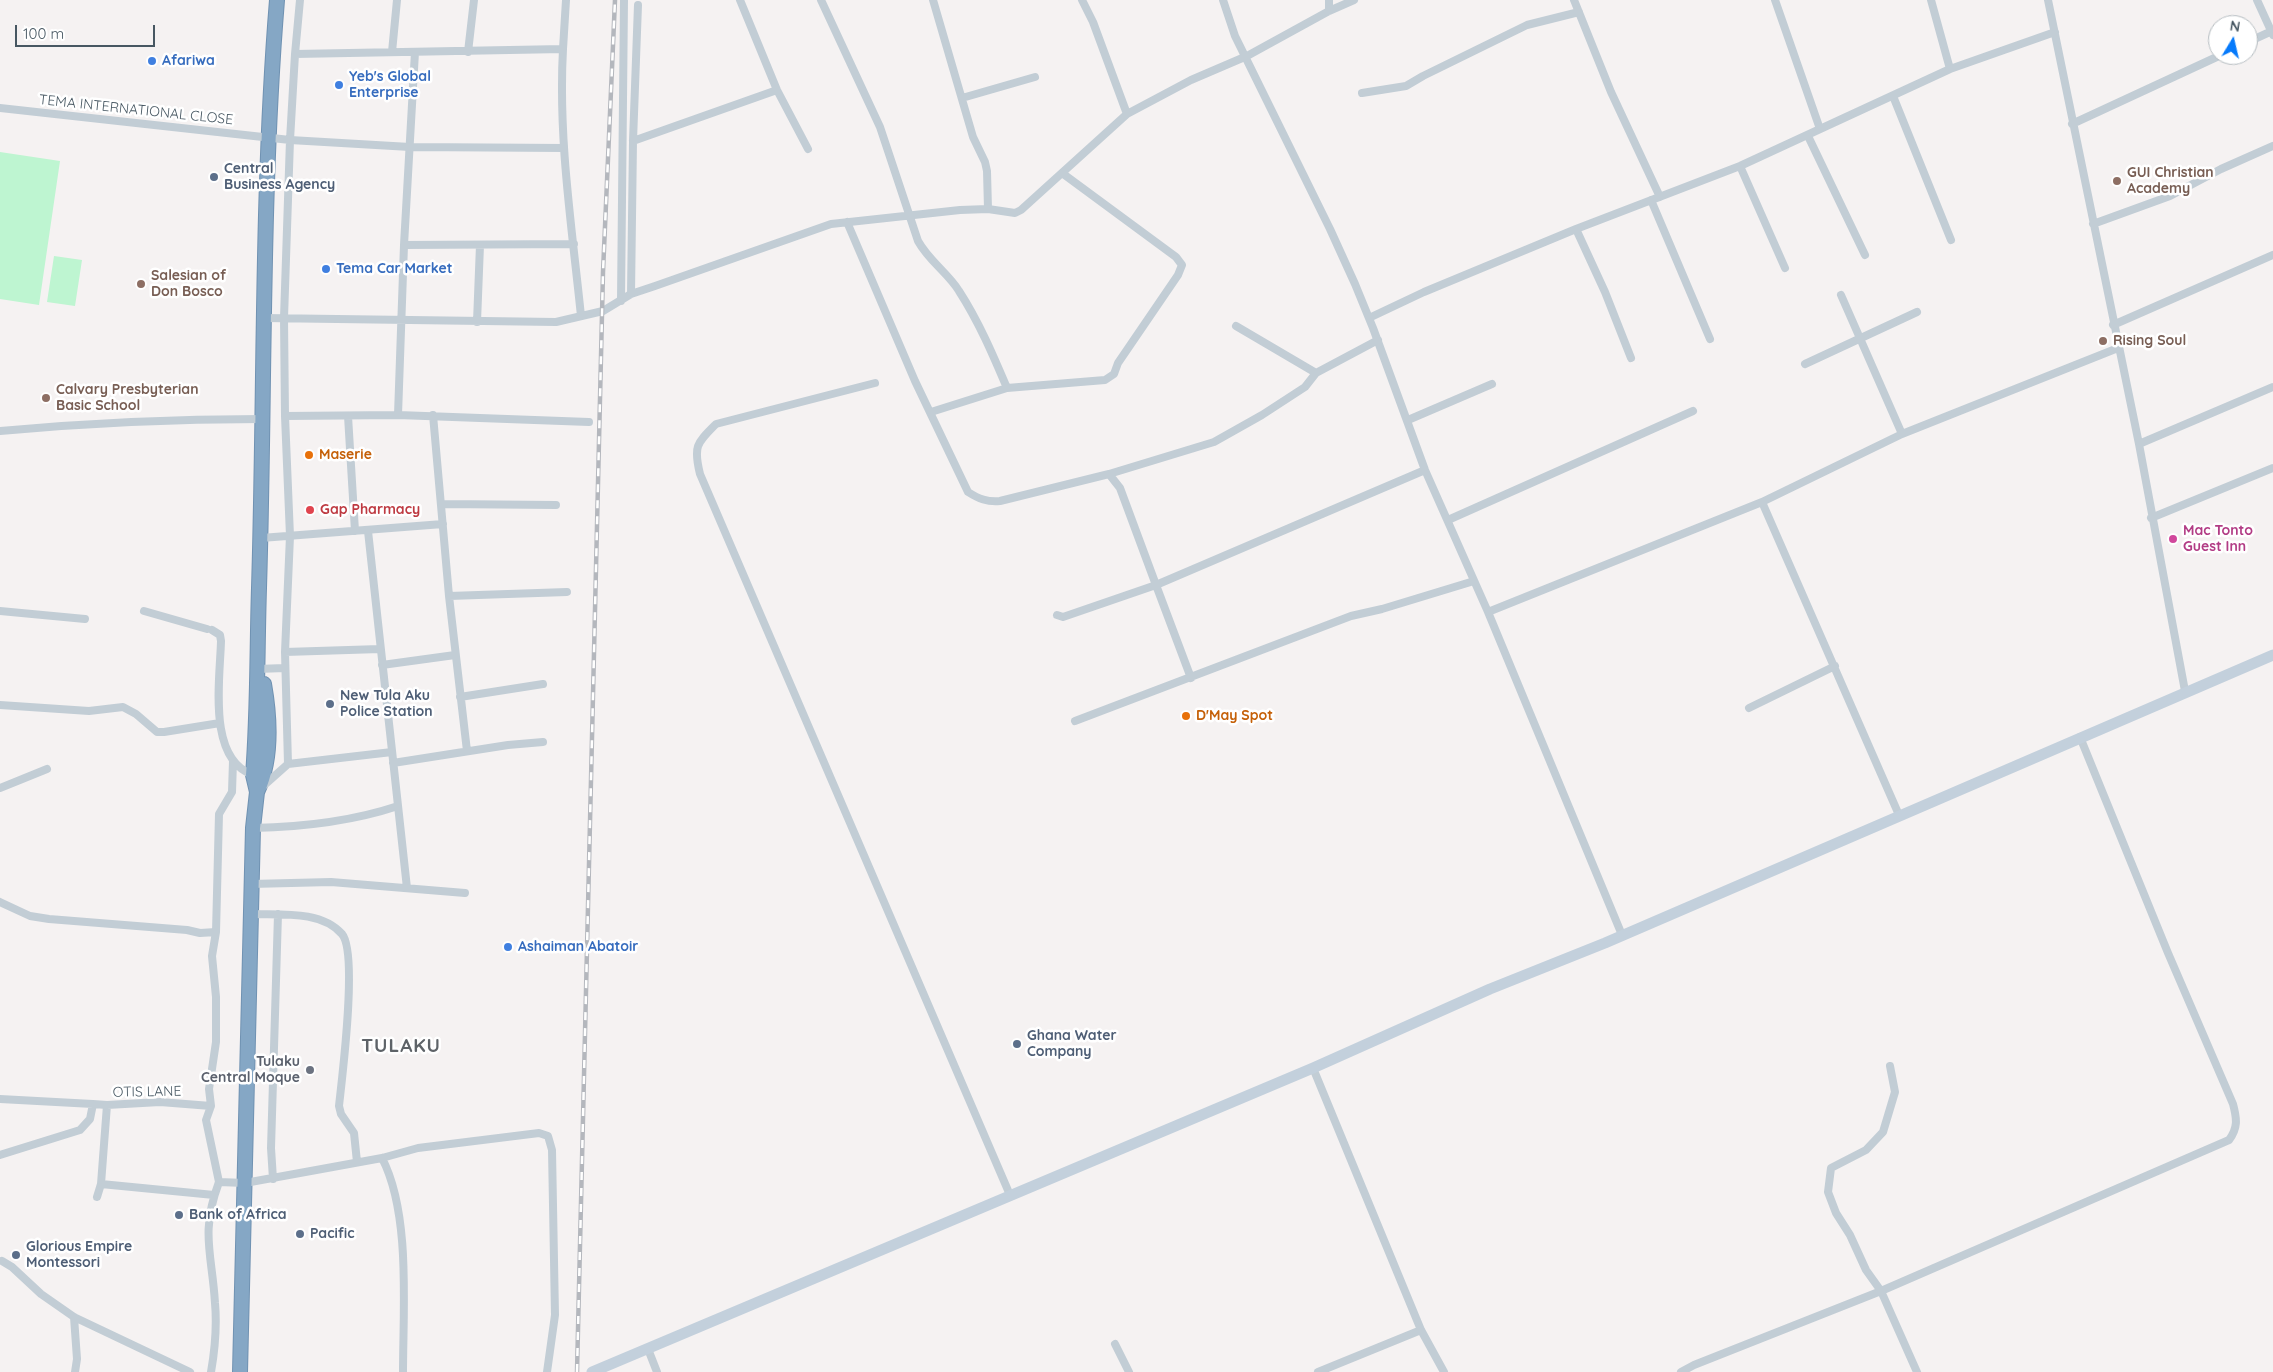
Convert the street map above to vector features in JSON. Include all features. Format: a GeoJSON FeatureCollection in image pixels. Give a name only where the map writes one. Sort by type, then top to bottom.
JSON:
{"type":"FeatureCollection","features":[{"type":"Feature","properties":{"kind":"highway"},"geometry":{"type":"LineString","coordinates":[[257,792],[253,776],[261,538],[264,318],[269,138],[277,0]]}},
{"type":"Feature","properties":{"kind":"highway"},"geometry":{"type":"LineString","coordinates":[[240,1372],[253,828],[257,792],[266,773],[268,749],[264,686],[262,677],[257,670]]}},
{"type":"Feature","properties":{"kind":"street"},"geometry":{"type":"LineString","coordinates":[[288,764],[285,652],[290,536],[285,416],[284,318],[290,140],[300,0]]}},
{"type":"Feature","properties":{"kind":"street"},"geometry":{"type":"LineString","coordinates":[[392,52],[397,0]]}},
{"type":"Feature","properties":{"kind":"street"},"geometry":{"type":"LineString","coordinates":[[468,52],[474,0]]}},
{"type":"Feature","properties":{"kind":"street"},"geometry":{"type":"LineString","coordinates":[[566,0],[561,98],[564,148],[581,316]]}},
{"type":"Feature","properties":{"kind":"street"},"geometry":{"type":"LineString","coordinates":[[621,301],[624,0]]}},
{"type":"Feature","properties":{"kind":"street"},"geometry":{"type":"LineString","coordinates":[[740,0],[777,90],[808,150]]}},
{"type":"Feature","properties":{"kind":"street"},"geometry":{"type":"LineString","coordinates":[[821,0],[880,127],[923,250],[959,290],[983,334],[1008,388]]}},
{"type":"Feature","properties":{"kind":"street"},"geometry":{"type":"LineString","coordinates":[[933,0],[973,137],[987,171],[988,210]]}},
{"type":"Feature","properties":{"kind":"street"},"geometry":{"type":"LineString","coordinates":[[1082,0],[1093,22],[1128,114]]}},
{"type":"Feature","properties":{"kind":"street"},"geometry":{"type":"LineString","coordinates":[[1222,0],[1235,36],[1247,56],[1330,229],[1369,318],[1425,470],[1488,612],[1622,935]]}},
{"type":"Feature","properties":{"kind":"street"},"geometry":{"type":"LineString","coordinates":[[1329,0],[1329,10]]}},
{"type":"Feature","properties":{"kind":"street"},"geometry":{"type":"LineString","coordinates":[[264,318],[556,322],[603,311],[631,294],[815,228],[847,222],[960,210],[988,210],[1015,214],[1128,114],[1191,80],[1247,56],[1329,10],[1354,0]]}},
{"type":"Feature","properties":{"kind":"street"},"geometry":{"type":"LineString","coordinates":[[1574,0],[1611,92],[1660,197]]}},
{"type":"Feature","properties":{"kind":"street"},"geometry":{"type":"LineString","coordinates":[[1775,0],[1820,129]]}},
{"type":"Feature","properties":{"kind":"street"},"geometry":{"type":"LineString","coordinates":[[1931,0],[1950,70]]}},
{"type":"Feature","properties":{"kind":"street"},"geometry":{"type":"LineString","coordinates":[[2048,0],[2139,444],[2151,518],[2185,691]]}},
{"type":"Feature","properties":{"kind":"street"},"geometry":{"type":"LineString","coordinates":[[2257,0],[2272,33],[2258,38]]}},
{"type":"Feature","properties":{"kind":"street"},"geometry":{"type":"LineString","coordinates":[[631,294],[633,141],[638,5]]}},
{"type":"Feature","properties":{"kind":"street"},"geometry":{"type":"LineString","coordinates":[[1362,93],[1406,86],[1527,25],[1579,12]]}},
{"type":"Feature","properties":{"kind":"street"},"geometry":{"type":"LineString","coordinates":[[1369,318],[1424,292],[1576,229],[1740,166],[1950,70],[2055,32]]}},
{"type":"Feature","properties":{"kind":"street"},"geometry":{"type":"LineString","coordinates":[[295,54],[563,49]]}},
{"type":"Feature","properties":{"kind":"street"},"geometry":{"type":"LineString","coordinates":[[398,415],[404,245],[415,52]]}},
{"type":"Feature","properties":{"kind":"street"},"geometry":{"type":"LineString","coordinates":[[2072,124],[2208,61]]}},
{"type":"Feature","properties":{"kind":"street"},"geometry":{"type":"LineString","coordinates":[[962,98],[1035,77]]}},
{"type":"Feature","properties":{"kind":"street"},"geometry":{"type":"LineString","coordinates":[[633,141],[777,90]]}},
{"type":"Feature","properties":{"kind":"street"},"geometry":{"type":"LineString","coordinates":[[1893,96],[1951,240]]}},
{"type":"Feature","properties":{"kind":"street","name":"TEMA INTERNATIONAL CLOSE"},"geometry":{"type":"LineString","coordinates":[[0,108],[290,140],[410,148],[564,148]]}},
{"type":"Feature","properties":{"kind":"street"},"geometry":{"type":"LineString","coordinates":[[1808,136],[1865,255]]}},
{"type":"Feature","properties":{"kind":"street"},"geometry":{"type":"LineString","coordinates":[[2093,224],[2170,196],[2221,168],[2273,146]]}},
{"type":"Feature","properties":{"kind":"street"},"geometry":{"type":"LineString","coordinates":[[1740,166],[1785,268]]}},
{"type":"Feature","properties":{"kind":"street"},"geometry":{"type":"LineString","coordinates":[[931,412],[1008,388],[1105,380],[1114,374],[1118,363],[1178,275],[1182,265],[1176,257],[1062,173]]}},
{"type":"Feature","properties":{"kind":"street"},"geometry":{"type":"LineString","coordinates":[[1651,200],[1710,339]]}},
{"type":"Feature","properties":{"kind":"street"},"geometry":{"type":"LineString","coordinates":[[847,222],[916,381],[968,492],[977,498],[990,502],[1109,474],[1214,442],[1262,415],[1305,387],[1316,373],[1378,340]]}},
{"type":"Feature","properties":{"kind":"street"},"geometry":{"type":"LineString","coordinates":[[1576,229],[1605,292],[1631,358]]}},
{"type":"Feature","properties":{"kind":"street"},"geometry":{"type":"LineString","coordinates":[[404,245],[574,244]]}},
{"type":"Feature","properties":{"kind":"street"},"geometry":{"type":"LineString","coordinates":[[477,322],[480,245]]}},
{"type":"Feature","properties":{"kind":"street"},"geometry":{"type":"LineString","coordinates":[[2113,324],[2273,255]]}},
{"type":"Feature","properties":{"kind":"street"},"geometry":{"type":"LineString","coordinates":[[1841,295],[1902,434]]}},
{"type":"Feature","properties":{"kind":"street"},"geometry":{"type":"LineString","coordinates":[[1805,364],[1917,312]]}},
{"type":"Feature","properties":{"kind":"street"},"geometry":{"type":"LineString","coordinates":[[1236,326],[1316,373]]}},
{"type":"Feature","properties":{"kind":"street"},"geometry":{"type":"LineString","coordinates":[[1488,612],[1762,502],[1902,434],[2118,348]]}},
{"type":"Feature","properties":{"kind":"street"},"geometry":{"type":"LineString","coordinates":[[875,382],[716,424],[699,441],[696,456],[704,483],[1010,1195]]}},
{"type":"Feature","properties":{"kind":"street"},"geometry":{"type":"LineString","coordinates":[[1408,420],[1492,384]]}},
{"type":"Feature","properties":{"kind":"street"},"geometry":{"type":"LineString","coordinates":[[2139,444],[2273,387]]}},
{"type":"Feature","properties":{"kind":"street"},"geometry":{"type":"LineString","coordinates":[[1448,520],[1693,411]]}},
{"type":"Feature","properties":{"kind":"street"},"geometry":{"type":"LineString","coordinates":[[285,416],[434,415],[589,422]]}},
{"type":"Feature","properties":{"kind":"street"},"geometry":{"type":"LineString","coordinates":[[434,415],[449,596],[467,751]]}},
{"type":"Feature","properties":{"kind":"street"},"geometry":{"type":"LineString","coordinates":[[348,416],[355,532]]}},
{"type":"Feature","properties":{"kind":"street"},"geometry":{"type":"LineString","coordinates":[[0,431],[136,421],[262,419]]}},
{"type":"Feature","properties":{"kind":"street"},"geometry":{"type":"LineString","coordinates":[[2151,518],[2273,468]]}},
{"type":"Feature","properties":{"kind":"street"},"geometry":{"type":"LineString","coordinates":[[1057,615],[1063,617],[1156,585],[1425,470]]}},
{"type":"Feature","properties":{"kind":"street"},"geometry":{"type":"LineString","coordinates":[[1109,474],[1120,488],[1191,678]]}},
{"type":"Feature","properties":{"kind":"street"},"geometry":{"type":"LineString","coordinates":[[1762,502],[1899,815]]}},
{"type":"Feature","properties":{"kind":"street"},"geometry":{"type":"LineString","coordinates":[[442,504],[556,504]]}},
{"type":"Feature","properties":{"kind":"street"},"geometry":{"type":"LineString","coordinates":[[261,538],[443,524]]}},
{"type":"Feature","properties":{"kind":"street"},"geometry":{"type":"LineString","coordinates":[[368,531],[407,888]]}},
{"type":"Feature","properties":{"kind":"street"},"geometry":{"type":"LineString","coordinates":[[1075,721],[1351,616],[1382,609],[1474,581]]}},
{"type":"Feature","properties":{"kind":"street"},"geometry":{"type":"LineString","coordinates":[[449,596],[567,592]]}},
{"type":"Feature","properties":{"kind":"street"},"geometry":{"type":"LineString","coordinates":[[0,611],[85,618]]}},
{"type":"Feature","properties":{"kind":"street"},"geometry":{"type":"LineString","coordinates":[[144,611],[220,635],[220,723],[225,746],[233,761],[246,773],[253,776]]}},
{"type":"Feature","properties":{"kind":"street"},"geometry":{"type":"LineString","coordinates":[[285,652],[380,649]]}},
{"type":"Feature","properties":{"kind":"street"},"geometry":{"type":"LineString","coordinates":[[382,665],[455,654]]}},
{"type":"Feature","properties":{"kind":"street"},"geometry":{"type":"LineString","coordinates":[[592,1372],[1313,1068],[1490,989],[1622,935],[2273,654]]}},
{"type":"Feature","properties":{"kind":"street"},"geometry":{"type":"LineString","coordinates":[[1750,708],[1835,666]]}},
{"type":"Feature","properties":{"kind":"street"},"geometry":{"type":"LineString","coordinates":[[257,670],[285,668]]}},
{"type":"Feature","properties":{"kind":"street"},"geometry":{"type":"LineString","coordinates":[[460,697],[543,684]]}},
{"type":"Feature","properties":{"kind":"street"},"geometry":{"type":"LineString","coordinates":[[0,706],[89,711],[123,707],[136,714],[157,732],[220,723]]}},
{"type":"Feature","properties":{"kind":"street"},"geometry":{"type":"LineString","coordinates":[[1681,1372],[1694,1365],[1881,1291],[2229,1140],[2236,1130],[2237,1118],[2233,1104],[2168,953],[2080,737]]}},
{"type":"Feature","properties":{"kind":"street"},"geometry":{"type":"LineString","coordinates":[[393,763],[467,751],[543,742]]}},
{"type":"Feature","properties":{"kind":"street"},"geometry":{"type":"LineString","coordinates":[[257,792],[288,764],[392,752]]}},
{"type":"Feature","properties":{"kind":"street"},"geometry":{"type":"LineString","coordinates":[[211,1372],[216,1334],[215,1302],[207,1243],[207,1222],[218,1182],[206,1120],[211,1106],[209,1089],[216,1042],[216,997],[212,956],[216,932],[219,814],[232,792],[233,761]]}},
{"type":"Feature","properties":{"kind":"street"},"geometry":{"type":"LineString","coordinates":[[0,788],[47,769]]}},
{"type":"Feature","properties":{"kind":"street"},"geometry":{"type":"LineString","coordinates":[[253,828],[322,825],[398,806]]}},
{"type":"Feature","properties":{"kind":"street"},"geometry":{"type":"LineString","coordinates":[[251,884],[331,882],[465,894]]}},
{"type":"Feature","properties":{"kind":"street"},"geometry":{"type":"LineString","coordinates":[[0,902],[30,916],[49,919],[187,930],[200,933],[216,932]]}},
{"type":"Feature","properties":{"kind":"street"},"geometry":{"type":"LineString","coordinates":[[251,914],[307,916],[321,920],[343,935],[347,944],[349,994],[339,1106],[341,1114],[354,1134],[357,1162]]}},
{"type":"Feature","properties":{"kind":"street"},"geometry":{"type":"LineString","coordinates":[[273,1178],[271,1148],[278,914]]}},
{"type":"Feature","properties":{"kind":"street"},"geometry":{"type":"LineString","coordinates":[[1890,1066],[1895,1092],[1883,1132],[1866,1150],[1831,1168],[1828,1192],[1836,1212],[1850,1235],[1866,1270],[1881,1291],[1917,1372]]}},
{"type":"Feature","properties":{"kind":"street"},"geometry":{"type":"LineString","coordinates":[[1313,1068],[1421,1330],[1444,1372]]}},
{"type":"Feature","properties":{"kind":"street"},"geometry":{"type":"LineString","coordinates":[[0,1099],[93,1104]]}},
{"type":"Feature","properties":{"kind":"street","name":"OTIS LANE"},"geometry":{"type":"LineString","coordinates":[[0,1155],[80,1130],[90,1119],[93,1104],[160,1102],[211,1106]]}},
{"type":"Feature","properties":{"kind":"street"},"geometry":{"type":"LineString","coordinates":[[97,1197],[101,1184],[107,1105]]}},
{"type":"Feature","properties":{"kind":"street"},"geometry":{"type":"LineString","coordinates":[[218,1182],[244,1183],[382,1158],[418,1148],[539,1133],[548,1136],[552,1150],[555,1315],[547,1372]]}},
{"type":"Feature","properties":{"kind":"street"},"geometry":{"type":"LineString","coordinates":[[382,1158],[388,1169],[403,1248],[403,1372]]}},
{"type":"Feature","properties":{"kind":"street"},"geometry":{"type":"LineString","coordinates":[[101,1184],[214,1195]]}},
{"type":"Feature","properties":{"kind":"street"},"geometry":{"type":"LineString","coordinates":[[2,1261],[12,1267],[41,1294],[74,1317],[190,1372]]}},
{"type":"Feature","properties":{"kind":"street"},"geometry":{"type":"LineString","coordinates":[[74,1317],[77,1359],[75,1372]]}},
{"type":"Feature","properties":{"kind":"street"},"geometry":{"type":"LineString","coordinates":[[1318,1372],[1336,1368],[1421,1330]]}},
{"type":"Feature","properties":{"kind":"street"},"geometry":{"type":"LineString","coordinates":[[1115,1344],[1129,1372]]}},
{"type":"Feature","properties":{"kind":"street"},"geometry":{"type":"LineString","coordinates":[[648,1349],[656,1372]]}},
{"type":"Feature","properties":{"kind":"green space"},"geometry":{"type":"Polygon","coordinates":[[[0,152],[60,161],[39,305],[0,299],[0,152]]]}},
{"type":"Feature","properties":{"kind":"green space"},"geometry":{"type":"Polygon","coordinates":[[[54,256],[82,260],[75,306],[47,302],[54,256]]]}},
{"type":"Feature","properties":{"kind":"railway"},"geometry":{"type":"LineString","coordinates":[[577,1372],[603,272],[615,0]]}},
{"type":"Feature","properties":{"kind":"place","name":"Afariwa"},"geometry":{"type":"Point","coordinates":[152,61]}},
{"type":"Feature","properties":{"kind":"place","name":"Yeb's Global Enterprise"},"geometry":{"type":"Point","coordinates":[339,85]}},
{"type":"Feature","properties":{"kind":"place","name":"Central Business Agency"},"geometry":{"type":"Point","coordinates":[214,177]}},
{"type":"Feature","properties":{"kind":"place","name":"GUI Christian Academy"},"geometry":{"type":"Point","coordinates":[2117,181]}},
{"type":"Feature","properties":{"kind":"place","name":"Tema Car Market"},"geometry":{"type":"Point","coordinates":[326,269]}},
{"type":"Feature","properties":{"kind":"place","name":"Salesian of Don Bosco"},"geometry":{"type":"Point","coordinates":[141,284]}},
{"type":"Feature","properties":{"kind":"place","name":"Rising Soul"},"geometry":{"type":"Point","coordinates":[2103,341]}},
{"type":"Feature","properties":{"kind":"place","name":"Calvary Presbyterian Basic School"},"geometry":{"type":"Point","coordinates":[46,398]}},
{"type":"Feature","properties":{"kind":"place","name":"Maserie"},"geometry":{"type":"Point","coordinates":[309,455]}},
{"type":"Feature","properties":{"kind":"place","name":"Gap Pharmacy"},"geometry":{"type":"Point","coordinates":[310,510]}},
{"type":"Feature","properties":{"kind":"place","name":"Mac Tonto Guest Inn"},"geometry":{"type":"Point","coordinates":[2173,539]}},
{"type":"Feature","properties":{"kind":"place","name":"New Tula Aku Police Station"},"geometry":{"type":"Point","coordinates":[330,704]}},
{"type":"Feature","properties":{"kind":"place","name":"D'May Spot"},"geometry":{"type":"Point","coordinates":[1186,716]}},
{"type":"Feature","properties":{"kind":"place","name":"Ashaiman Abatoir"},"geometry":{"type":"Point","coordinates":[508,947]}},
{"type":"Feature","properties":{"kind":"place","name":"Ghana Water Company"},"geometry":{"type":"Point","coordinates":[1017,1044]}},
{"type":"Feature","properties":{"kind":"place","name":"Tulaku Central Moque"},"geometry":{"type":"Point","coordinates":[310,1070]}},
{"type":"Feature","properties":{"kind":"place","name":"Bank of Africa"},"geometry":{"type":"Point","coordinates":[179,1215]}},
{"type":"Feature","properties":{"kind":"place","name":"Pacific"},"geometry":{"type":"Point","coordinates":[300,1234]}},
{"type":"Feature","properties":{"kind":"place","name":"Glorious Empire Montessori"},"geometry":{"type":"Point","coordinates":[16,1255]}},
{"type":"Feature","properties":{"kind":"district","name":"TULAKU"},"geometry":{"type":"Point","coordinates":[401,1046]}}]}
